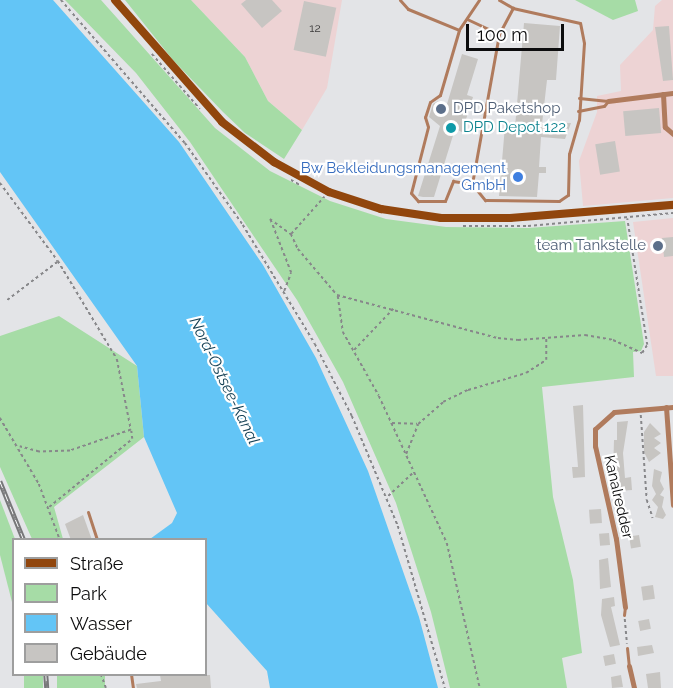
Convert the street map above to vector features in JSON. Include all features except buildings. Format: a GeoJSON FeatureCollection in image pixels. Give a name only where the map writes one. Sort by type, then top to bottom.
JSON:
{"type":"FeatureCollection","features":[{"type":"Feature","properties":{"kind":"main road"},"geometry":{"type":"LineString","coordinates":[[116,0],[222,122],[274,162],[328,196],[441,218],[510,218],[673,205]]}},
{"type":"Feature","properties":{"kind":"street"},"geometry":{"type":"LineString","coordinates":[[608,101],[673,93]]}},
{"type":"Feature","properties":{"kind":"street"},"geometry":{"type":"LineString","coordinates":[[663,94],[665,127],[673,134]]}},
{"type":"Feature","properties":{"kind":"street","name":"Kanalredder"},"geometry":{"type":"LineString","coordinates":[[625,607],[616,539],[595,446],[595,429],[614,411],[670,407],[673,505]]}},
{"type":"Feature","properties":{"kind":"street"},"geometry":{"type":"LineString","coordinates":[[630,666],[634,688]]}},
{"type":"Feature","properties":{"kind":"lane"},"geometry":{"type":"LineString","coordinates":[[400,0],[408,9],[459,30]]}},
{"type":"Feature","properties":{"kind":"lane"},"geometry":{"type":"LineString","coordinates":[[479,0],[459,30],[440,95],[430,102],[425,117],[428,127],[411,193],[418,201],[436,203],[445,201],[453,181],[472,184],[485,200],[540,204],[559,201],[568,195],[569,154],[578,111],[584,43],[580,23],[513,8],[499,0]]}},
{"type":"Feature","properties":{"kind":"lane"},"geometry":{"type":"LineString","coordinates":[[472,184],[499,34],[513,8]]}},
{"type":"Feature","properties":{"kind":"lane"},"geometry":{"type":"LineString","coordinates":[[467,19],[499,34]]}},
{"type":"Feature","properties":{"kind":"lane"},"geometry":{"type":"LineString","coordinates":[[579,98],[608,101]]}},
{"type":"Feature","properties":{"kind":"lane"},"geometry":{"type":"LineString","coordinates":[[578,111],[604,106],[608,101]]}},
{"type":"Feature","properties":{"kind":"lane"},"geometry":{"type":"LineString","coordinates":[[88,512],[96,538]]}},
{"type":"Feature","properties":{"kind":"lane","name":"Kanalredder"},"geometry":{"type":"LineString","coordinates":[[624,615],[625,607]]}},
{"type":"Feature","properties":{"kind":"lane"},"geometry":{"type":"LineString","coordinates":[[627,648],[630,666]]}},
{"type":"Feature","properties":{"kind":"path"},"geometry":{"type":"LineString","coordinates":[[62,0],[185,143],[284,291],[340,391],[387,497],[410,560],[446,688]]}},
{"type":"Feature","properties":{"kind":"path"},"geometry":{"type":"LineString","coordinates":[[145,45],[207,115]]}},
{"type":"Feature","properties":{"kind":"path"},"geometry":{"type":"LineString","coordinates":[[283,175],[306,188]]}},
{"type":"Feature","properties":{"kind":"path"},"geometry":{"type":"LineString","coordinates":[[0,183],[58,261],[117,359],[131,430],[132,439],[49,507]]}},
{"type":"Feature","properties":{"kind":"path"},"geometry":{"type":"LineString","coordinates":[[291,234],[328,196],[318,193]]}},
{"type":"Feature","properties":{"kind":"path"},"geometry":{"type":"LineString","coordinates":[[454,225],[528,226],[673,213]]}},
{"type":"Feature","properties":{"kind":"path"},"geometry":{"type":"LineString","coordinates":[[338,295],[394,308],[498,338],[585,335],[613,340],[642,352],[647,345],[627,218]]}},
{"type":"Feature","properties":{"kind":"path"},"geometry":{"type":"LineString","coordinates":[[284,291],[291,273],[270,219],[291,234],[298,249],[338,295],[343,332],[391,423],[447,543],[480,688]]}},
{"type":"Feature","properties":{"kind":"path"},"geometry":{"type":"LineString","coordinates":[[7,300],[58,261]]}},
{"type":"Feature","properties":{"kind":"path"},"geometry":{"type":"LineString","coordinates":[[354,350],[394,308]]}},
{"type":"Feature","properties":{"kind":"path"},"geometry":{"type":"LineString","coordinates":[[405,455],[418,424],[443,402],[468,390],[526,373],[546,360],[546,338]]}},
{"type":"Feature","properties":{"kind":"path"},"geometry":{"type":"LineString","coordinates":[[640,409],[647,500],[652,518]]}},
{"type":"Feature","properties":{"kind":"path"},"geometry":{"type":"LineString","coordinates":[[0,418],[20,447],[49,507],[59,538]]}},
{"type":"Feature","properties":{"kind":"path"},"geometry":{"type":"LineString","coordinates":[[391,423],[418,424]]}},
{"type":"Feature","properties":{"kind":"path"},"geometry":{"type":"LineString","coordinates":[[20,447],[39,452],[70,451],[131,430]]}},
{"type":"Feature","properties":{"kind":"path"},"geometry":{"type":"LineString","coordinates":[[387,497],[413,472]]}},
{"type":"Feature","properties":{"kind":"path"},"geometry":{"type":"LineString","coordinates":[[624,615],[627,648]]}},
{"type":"Feature","properties":{"kind":"shaded area"},"geometry":{"type":"Polygon","coordinates":[[[191,0],[342,0],[327,88],[302,130],[268,101],[245,57],[191,0]]]}},
{"type":"Feature","properties":{"kind":"shaded area"},"geometry":{"type":"Polygon","coordinates":[[[662,0],[673,0],[673,198],[583,206],[579,161],[597,112],[597,96],[621,91],[620,65],[653,30],[655,6],[662,0]]]}},
{"type":"Feature","properties":{"kind":"shaded area"},"geometry":{"type":"Polygon","coordinates":[[[673,218],[673,376],[656,376],[633,222],[673,218]]]}},
{"type":"Feature","properties":{"kind":"green space"},"geometry":{"type":"Polygon","coordinates":[[[65,0],[101,0],[215,128],[270,171],[330,201],[386,219],[446,227],[528,228],[625,221],[644,344],[641,351],[633,352],[634,377],[542,387],[553,497],[573,580],[582,653],[562,658],[567,688],[450,688],[431,612],[396,503],[343,382],[297,300],[190,142],[136,73],[65,0]]]}},
{"type":"Feature","properties":{"kind":"green space"},"geometry":{"type":"Polygon","coordinates":[[[125,0],[191,0],[245,57],[268,101],[302,130],[284,159],[245,133],[223,112],[173,60],[125,0]]]}},
{"type":"Feature","properties":{"kind":"green space"},"geometry":{"type":"Polygon","coordinates":[[[575,0],[635,0],[638,11],[613,20],[575,0]]]}},
{"type":"Feature","properties":{"kind":"green space"},"geometry":{"type":"Polygon","coordinates":[[[59,316],[137,366],[144,437],[54,507],[63,538],[32,538],[0,467],[0,336],[59,316]]]}},
{"type":"Feature","properties":{"kind":"green space"},"geometry":{"type":"Polygon","coordinates":[[[0,500],[15,538],[12,538],[12,602],[0,555],[0,500]]]}},
{"type":"Feature","properties":{"kind":"green space"},"geometry":{"type":"Polygon","coordinates":[[[24,676],[43,676],[43,688],[24,688],[24,676]]]}},
{"type":"Feature","properties":{"kind":"green space"},"geometry":{"type":"Polygon","coordinates":[[[57,676],[105,676],[105,688],[57,688],[57,676]]]}},
{"type":"Feature","properties":{"kind":"water","name":"Nord-Ostsee-Kanal"},"geometry":{"type":"Polygon","coordinates":[[[0,0],[53,0],[179,142],[263,265],[316,358],[368,471],[419,617],[438,688],[270,688],[267,671],[207,604],[207,538],[151,538],[172,523],[177,513],[144,437],[137,366],[0,172],[0,0]]]}},
{"type":"Feature","properties":{"kind":"railway"},"geometry":{"type":"LineString","coordinates":[[0,481],[23,538]]}},
{"type":"Feature","properties":{"kind":"railway"},"geometry":{"type":"LineString","coordinates":[[46,676],[47,688]]}},
{"type":"Feature","properties":{"kind":"place","name":"DPD Paketshop"},"geometry":{"type":"Point","coordinates":[441,109]}},
{"type":"Feature","properties":{"kind":"place","name":"DPD Depot 122"},"geometry":{"type":"Point","coordinates":[451,128]}},
{"type":"Feature","properties":{"kind":"place","name":"Bw Bekleidungsmanagement GmbH"},"geometry":{"type":"Point","coordinates":[518,177]}},
{"type":"Feature","properties":{"kind":"place","name":"team Tankstelle"},"geometry":{"type":"Point","coordinates":[658,246]}}]}
